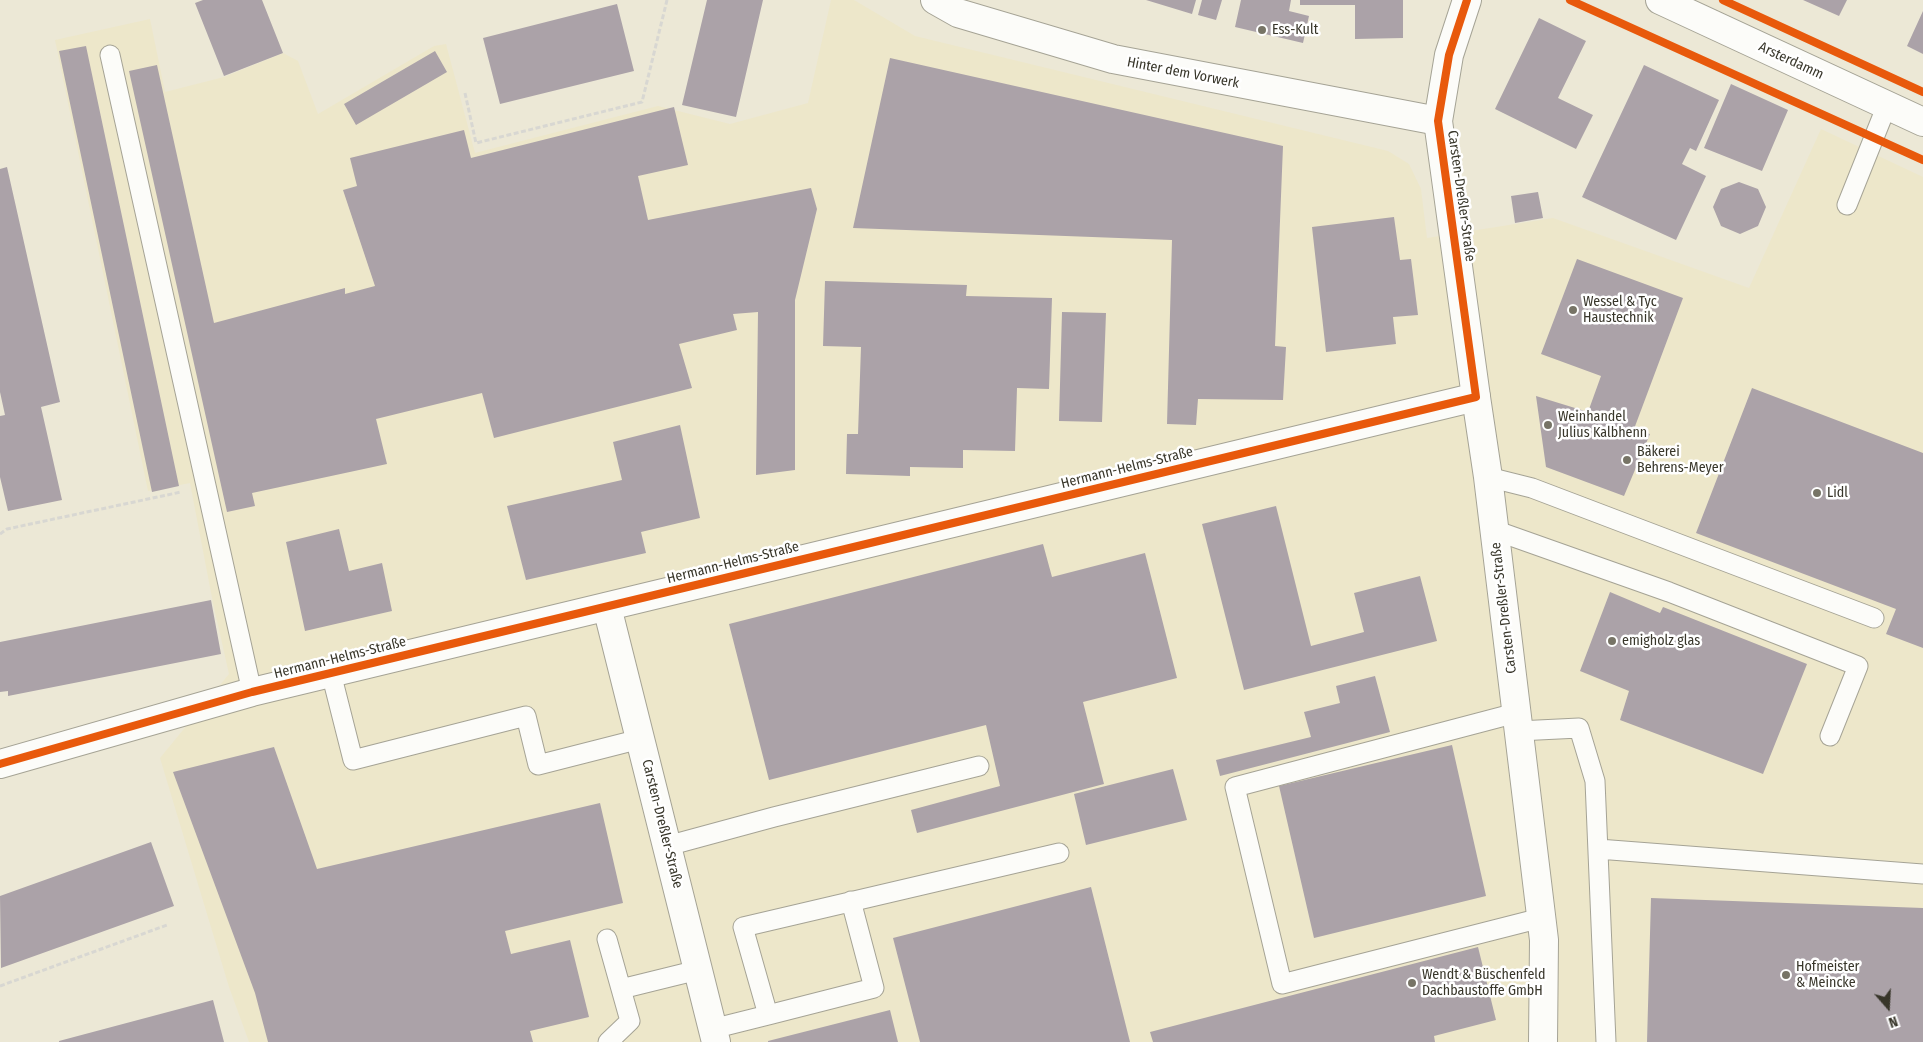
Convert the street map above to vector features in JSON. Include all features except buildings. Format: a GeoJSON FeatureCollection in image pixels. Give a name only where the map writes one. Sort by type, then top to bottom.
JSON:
{"type":"FeatureCollection","features":[{"type":"Feature","properties":{"kind":"street","name":"Hinter dem Vorwerk"},"geometry":{"type":"LineString","coordinates":[[935,0],[958,13],[1113,59],[1438,121]]}},
{"type":"Feature","properties":{"kind":"street","name":"Carsten-Dreßler-Straße"},"geometry":{"type":"LineString","coordinates":[[1467,0],[1449,55],[1438,121],[1488,477],[1544,940],[1543,1042]]}},
{"type":"Feature","properties":{"kind":"street","name":"Arsterdamm"},"geometry":{"type":"LineString","coordinates":[[1660,0],[1923,122]]}},
{"type":"Feature","properties":{"kind":"street","name":"Hermann-Helms-Straße"},"geometry":{"type":"LineString","coordinates":[[0,764],[252,692],[1476,397]]}},
{"type":"Feature","properties":{"kind":"street","name":"Carsten-Dreßler-Straße"},"geometry":{"type":"LineString","coordinates":[[607,607],[714,1036]]}},
{"type":"Feature","properties":{"kind":"lane"},"geometry":{"type":"LineString","coordinates":[[110,55],[252,692]]}},
{"type":"Feature","properties":{"kind":"lane"},"geometry":{"type":"LineString","coordinates":[[1847,205],[1887,105]]}},
{"type":"Feature","properties":{"kind":"lane"},"geometry":{"type":"LineString","coordinates":[[1488,477],[1532,488],[1874,618]]}},
{"type":"Feature","properties":{"kind":"lane"},"geometry":{"type":"LineString","coordinates":[[1494,530],[1669,592],[1858,666],[1830,736]]}},
{"type":"Feature","properties":{"kind":"lane"},"geometry":{"type":"LineString","coordinates":[[330,673],[353,760],[526,716],[538,766],[640,739]]}},
{"type":"Feature","properties":{"kind":"lane"},"geometry":{"type":"LineString","coordinates":[[1541,918],[1282,984],[1235,787],[1517,722],[1579,728],[1595,781],[1606,1042]]}},
{"type":"Feature","properties":{"kind":"lane"},"geometry":{"type":"LineString","coordinates":[[667,846],[979,766]]}},
{"type":"Feature","properties":{"kind":"lane"},"geometry":{"type":"LineString","coordinates":[[1598,848],[1923,874]]}},
{"type":"Feature","properties":{"kind":"lane"},"geometry":{"type":"LineString","coordinates":[[768,1015],[743,927],[1059,853]]}},
{"type":"Feature","properties":{"kind":"lane"},"geometry":{"type":"LineString","coordinates":[[714,1036],[768,1015],[874,988],[851,901]]}},
{"type":"Feature","properties":{"kind":"lane"},"geometry":{"type":"LineString","coordinates":[[607,939],[630,1021],[608,1042]]}},
{"type":"Feature","properties":{"kind":"lane"},"geometry":{"type":"LineString","coordinates":[[621,989],[698,970]]}},
{"type":"Feature","properties":{"kind":"path"},"geometry":{"type":"LineString","coordinates":[[465,93],[476,143],[642,102],[667,0]]}},
{"type":"Feature","properties":{"kind":"path"},"geometry":{"type":"LineString","coordinates":[[0,534],[8,529],[206,487]]}},
{"type":"Feature","properties":{"kind":"path"},"geometry":{"type":"LineString","coordinates":[[0,986],[166,925]]}},
{"type":"Feature","properties":{"kind":"shaded area"},"geometry":{"type":"Polygon","coordinates":[[[831,0],[854,0],[915,36],[1388,151],[1409,164],[1421,189],[1427,238],[1553,218],[1749,288],[1821,129],[1923,177],[1923,1042],[249,1042],[229,987],[160,758],[229,674],[190,483],[148,491],[55,40],[150,19],[165,92],[224,77],[283,53],[298,61],[318,114],[434,46],[446,44],[475,153],[658,106],[730,124],[808,103],[831,0]]]}},
{"type":"Feature","properties":{"kind":"cycle path"},"geometry":{"type":"LineString","coordinates":[[0,764],[252,692],[1476,397],[1438,121],[1449,55],[1467,0]]}},
{"type":"Feature","properties":{"kind":"cycle path"},"geometry":{"type":"LineString","coordinates":[[1570,0],[1923,160]]}},
{"type":"Feature","properties":{"kind":"cycle path"},"geometry":{"type":"LineString","coordinates":[[1723,0],[1923,92]]}},
{"type":"Feature","properties":{"kind":"place","name":"Ess-Kult"},"geometry":{"type":"Point","coordinates":[1262,30]}},
{"type":"Feature","properties":{"kind":"place","name":"Wessel & Tyc Haustechnik"},"geometry":{"type":"Point","coordinates":[1573,310]}},
{"type":"Feature","properties":{"kind":"place","name":"Weinhandel Julius Kalbhenn"},"geometry":{"type":"Point","coordinates":[1548,425]}},
{"type":"Feature","properties":{"kind":"place","name":"Bäkerei Behrens-Meyer"},"geometry":{"type":"Point","coordinates":[1627,460]}},
{"type":"Feature","properties":{"kind":"place","name":"Lidl"},"geometry":{"type":"Point","coordinates":[1817,493]}},
{"type":"Feature","properties":{"kind":"place","name":"emigholz glas"},"geometry":{"type":"Point","coordinates":[1612,641]}},
{"type":"Feature","properties":{"kind":"place","name":"Hofmeister & Meincke"},"geometry":{"type":"Point","coordinates":[1786,975]}},
{"type":"Feature","properties":{"kind":"place","name":"Wendt & Büschenfeld Dachbaustoffe GmbH"},"geometry":{"type":"Point","coordinates":[1412,983]}}]}
